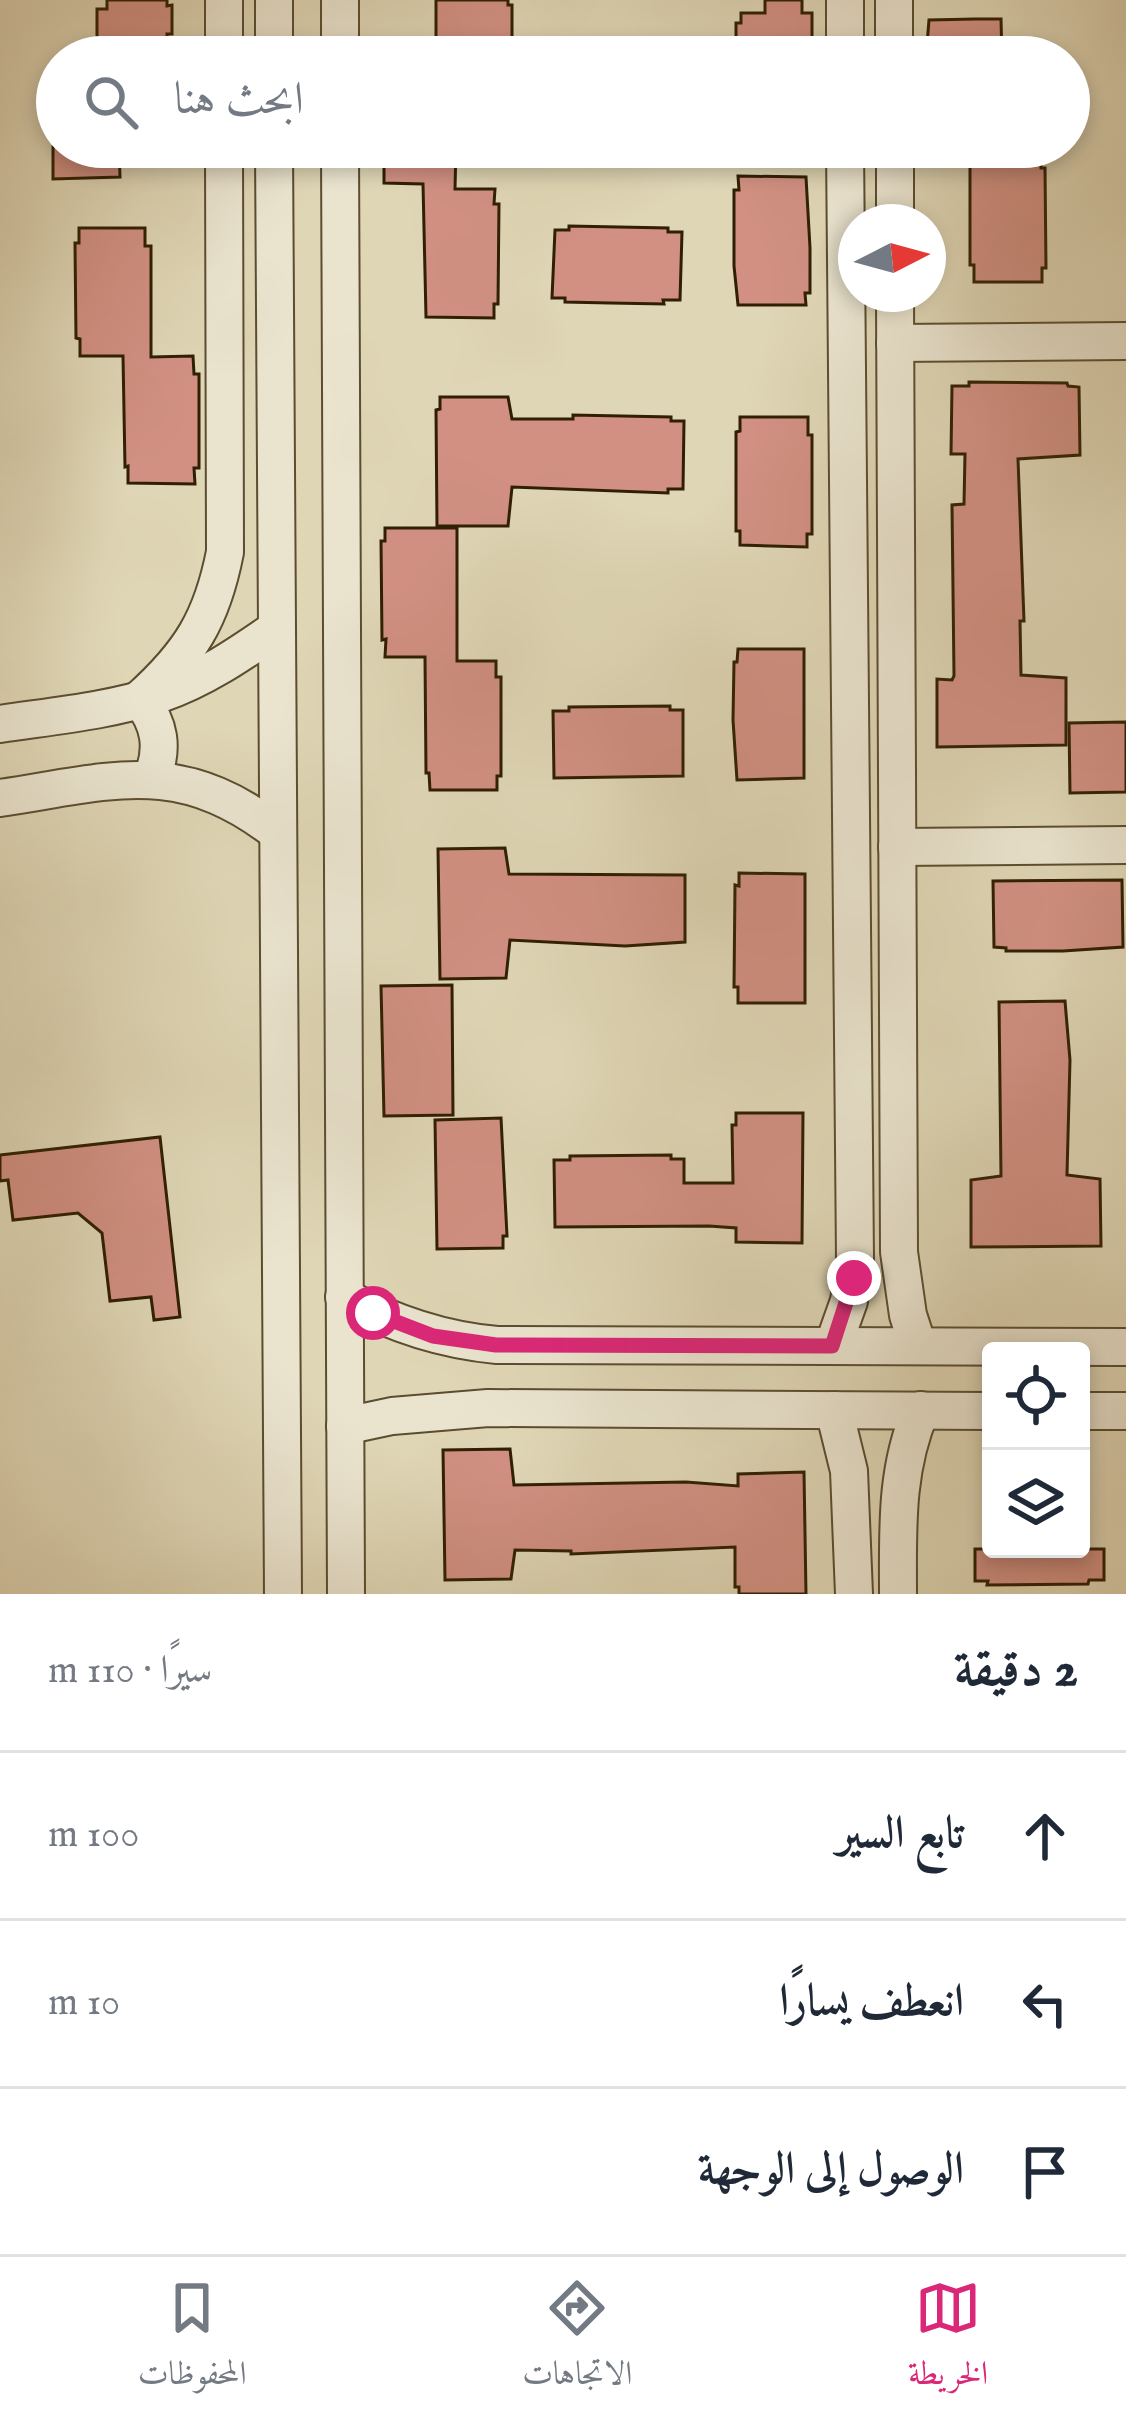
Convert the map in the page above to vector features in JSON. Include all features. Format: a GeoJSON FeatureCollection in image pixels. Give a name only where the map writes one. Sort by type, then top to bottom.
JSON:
{"type":"FeatureCollection","features":[{"type":"Feature","properties":{"kind":"street"},"geometry":{"type":"LineString","coordinates":[[224,0],[224,36]]}},
{"type":"Feature","properties":{"kind":"street"},"geometry":{"type":"LineString","coordinates":[[274,0],[274,36]]}},
{"type":"Feature","properties":{"kind":"street"},"geometry":{"type":"LineString","coordinates":[[340,0],[340,36]]}},
{"type":"Feature","properties":{"kind":"street"},"geometry":{"type":"LineString","coordinates":[[845,0],[845,36]]}},
{"type":"Feature","properties":{"kind":"street"},"geometry":{"type":"LineString","coordinates":[[894,0],[894,36]]}},
{"type":"Feature","properties":{"kind":"street"},"geometry":{"type":"LineString","coordinates":[[140,699],[188,652],[219,584],[227,520],[224,168]]}},
{"type":"Feature","properties":{"kind":"street"},"geometry":{"type":"LineString","coordinates":[[274,168],[283,1594]]}},
{"type":"Feature","properties":{"kind":"street"},"geometry":{"type":"LineString","coordinates":[[340,168],[346,1594]]}},
{"type":"Feature","properties":{"kind":"street"},"geometry":{"type":"LineString","coordinates":[[845,168],[845,204]]}},
{"type":"Feature","properties":{"kind":"street"},"geometry":{"type":"LineString","coordinates":[[895,168],[895,204]]}},
{"type":"Feature","properties":{"kind":"street"},"geometry":{"type":"LineString","coordinates":[[832,1346],[849,1301],[855,1259],[844,312]]}},
{"type":"Feature","properties":{"kind":"street"},"geometry":{"type":"LineString","coordinates":[[918,1346],[908,1316],[899,1252],[895,316],[1126,341]]}},
{"type":"Feature","properties":{"kind":"street"},"geometry":{"type":"LineString","coordinates":[[224,335],[275,331]]}},
{"type":"Feature","properties":{"kind":"street"},"geometry":{"type":"LineString","coordinates":[[0,724],[140,699],[208,673],[276,629]]}},
{"type":"Feature","properties":{"kind":"street"},"geometry":{"type":"LineString","coordinates":[[140,699],[157,727],[159,762],[152,778]]}},
{"type":"Feature","properties":{"kind":"street"},"geometry":{"type":"LineString","coordinates":[[0,798],[152,778],[224,796],[278,832]]}},
{"type":"Feature","properties":{"kind":"street"},"geometry":{"type":"LineString","coordinates":[[897,847],[1126,844]]}},
{"type":"Feature","properties":{"kind":"street"},"geometry":{"type":"LineString","coordinates":[[279,1052],[343,1047]]}},
{"type":"Feature","properties":{"kind":"street"},"geometry":{"type":"LineString","coordinates":[[344,1297],[433,1336],[529,1347],[1126,1347]]}},
{"type":"Feature","properties":{"kind":"street"},"geometry":{"type":"LineString","coordinates":[[528,1408],[529,1347]]}},
{"type":"Feature","properties":{"kind":"street"},"geometry":{"type":"LineString","coordinates":[[345,1426],[440,1410],[982,1411]]}},
{"type":"Feature","properties":{"kind":"street"},"geometry":{"type":"LineString","coordinates":[[834,1410],[853,1503],[854,1594]]}},
{"type":"Feature","properties":{"kind":"street"},"geometry":{"type":"LineString","coordinates":[[898,1594],[899,1488],[910,1435],[921,1410]]}},
{"type":"Feature","properties":{"kind":"street"},"geometry":{"type":"LineString","coordinates":[[1090,1411],[1126,1411]]}},
{"type":"Feature","properties":{"kind":"building"},"geometry":{"type":"Polygon","coordinates":[[[107,0],[167,0],[167,6],[172,5],[172,34],[97,36],[97,9],[107,9],[107,0]]]}},
{"type":"Feature","properties":{"kind":"building"},"geometry":{"type":"Polygon","coordinates":[[[436,0],[508,0],[512,5],[512,36],[436,36],[436,0]]]}},
{"type":"Feature","properties":{"kind":"building"},"geometry":{"type":"Polygon","coordinates":[[[765,0],[802,0],[802,13],[812,13],[812,36],[736,36],[741,13],[765,13],[765,0]]]}},
{"type":"Feature","properties":{"kind":"building"},"geometry":{"type":"Polygon","coordinates":[[[1001,19],[1001,36],[928,36],[929,20],[1001,19]]]}},
{"type":"Feature","properties":{"kind":"building"},"geometry":{"type":"Polygon","coordinates":[[[53,168],[120,168],[120,177],[53,179],[53,168]]]}},
{"type":"Feature","properties":{"kind":"building"},"geometry":{"type":"Polygon","coordinates":[[[384,168],[456,168],[455,189],[495,189],[494,204],[499,204],[494,318],[426,317],[423,184],[384,183],[384,168]]]}},
{"type":"Feature","properties":{"kind":"building"},"geometry":{"type":"Polygon","coordinates":[[[970,168],[1045,168],[1046,268],[1042,268],[1042,282],[974,282],[974,265],[970,265],[970,168]]]}},
{"type":"Feature","properties":{"kind":"building"},"geometry":{"type":"Polygon","coordinates":[[[738,176],[806,177],[810,293],[805,293],[806,305],[738,305],[734,190],[739,190],[738,176]]]}},
{"type":"Feature","properties":{"kind":"building"},"geometry":{"type":"Polygon","coordinates":[[[569,226],[682,232],[680,300],[663,300],[664,304],[552,298],[555,230],[569,230],[569,226]]]}},
{"type":"Feature","properties":{"kind":"building"},"geometry":{"type":"Polygon","coordinates":[[[79,228],[145,228],[145,246],[151,246],[151,357],[193,356],[194,374],[199,374],[195,484],[128,483],[123,356],[80,356],[80,339],[76,338],[79,228]]]}},
{"type":"Feature","properties":{"kind":"building"},"geometry":{"type":"Polygon","coordinates":[[[969,382],[1079,387],[1080,455],[1018,459],[1024,621],[1020,621],[1021,675],[1066,678],[1066,745],[937,747],[937,679],[954,676],[952,505],[964,504],[965,454],[951,454],[952,386],[969,386],[969,382]]]}},
{"type":"Feature","properties":{"kind":"building"},"geometry":{"type":"Polygon","coordinates":[[[440,397],[508,397],[512,419],[573,419],[573,415],[684,421],[683,489],[668,489],[668,493],[512,487],[508,526],[437,526],[436,410],[440,397]]]}},
{"type":"Feature","properties":{"kind":"building"},"geometry":{"type":"Polygon","coordinates":[[[740,417],[808,417],[812,534],[807,534],[807,547],[740,545],[736,432],[740,431],[740,417]]]}},
{"type":"Feature","properties":{"kind":"building"},"geometry":{"type":"Polygon","coordinates":[[[385,528],[457,528],[457,661],[496,661],[496,677],[501,677],[497,790],[430,790],[425,657],[385,657],[386,639],[382,640],[381,541],[385,541],[385,528]]]}},
{"type":"Feature","properties":{"kind":"building"},"geometry":{"type":"Polygon","coordinates":[[[738,649],[804,649],[804,778],[737,780],[733,720],[738,649]]]}},
{"type":"Feature","properties":{"kind":"building"},"geometry":{"type":"Polygon","coordinates":[[[670,706],[670,710],[683,710],[683,776],[554,778],[553,711],[670,706]]]}},
{"type":"Feature","properties":{"kind":"building"},"geometry":{"type":"Polygon","coordinates":[[[1126,722],[1126,792],[1070,793],[1069,723],[1126,722]]]}},
{"type":"Feature","properties":{"kind":"building"},"geometry":{"type":"Polygon","coordinates":[[[505,848],[509,874],[685,875],[685,942],[625,946],[510,940],[506,978],[440,979],[438,849],[505,848]]]}},
{"type":"Feature","properties":{"kind":"building"},"geometry":{"type":"Polygon","coordinates":[[[739,873],[805,874],[805,1003],[738,1003],[738,987],[734,987],[739,873]]]}},
{"type":"Feature","properties":{"kind":"building"},"geometry":{"type":"Polygon","coordinates":[[[1122,880],[1123,947],[1006,951],[994,947],[993,881],[1122,880]]]}},
{"type":"Feature","properties":{"kind":"building"},"geometry":{"type":"Polygon","coordinates":[[[452,985],[453,1115],[384,1116],[381,986],[452,985]]]}},
{"type":"Feature","properties":{"kind":"building"},"geometry":{"type":"Polygon","coordinates":[[[1065,1001],[1070,1060],[1067,1175],[1100,1179],[1101,1246],[971,1247],[971,1180],[1001,1176],[999,1002],[1065,1001]]]}},
{"type":"Feature","properties":{"kind":"building"},"geometry":{"type":"Polygon","coordinates":[[[736,1113],[803,1113],[802,1243],[736,1242],[736,1228],[709,1226],[555,1227],[554,1160],[570,1160],[570,1156],[671,1155],[671,1159],[684,1159],[684,1183],[733,1183],[736,1113]]]}},
{"type":"Feature","properties":{"kind":"building"},"geometry":{"type":"Polygon","coordinates":[[[501,1118],[507,1236],[503,1236],[503,1248],[437,1249],[435,1120],[501,1118]]]}},
{"type":"Feature","properties":{"kind":"building"},"geometry":{"type":"Polygon","coordinates":[[[160,1137],[180,1317],[154,1320],[151,1297],[110,1301],[102,1233],[78,1213],[13,1220],[8,1180],[0,1181],[0,1155],[160,1137]]]}},
{"type":"Feature","properties":{"kind":"building"},"geometry":{"type":"Polygon","coordinates":[[[510,1449],[514,1485],[686,1482],[738,1486],[738,1474],[804,1472],[806,1594],[739,1594],[735,1547],[571,1554],[515,1550],[511,1579],[445,1580],[443,1450],[510,1449]]]}},
{"type":"Feature","properties":{"kind":"building"},"geometry":{"type":"Polygon","coordinates":[[[975,1549],[982,1549],[982,1558],[1090,1558],[1090,1549],[1104,1549],[1104,1580],[1089,1580],[1088,1584],[987,1585],[988,1581],[975,1581],[975,1549]]]}},
{"type":"Feature","properties":{"kind":"route"},"geometry":{"type":"LineString","coordinates":[[373,1313],[433,1336],[496,1345],[832,1346],[854,1278]]}}]}
